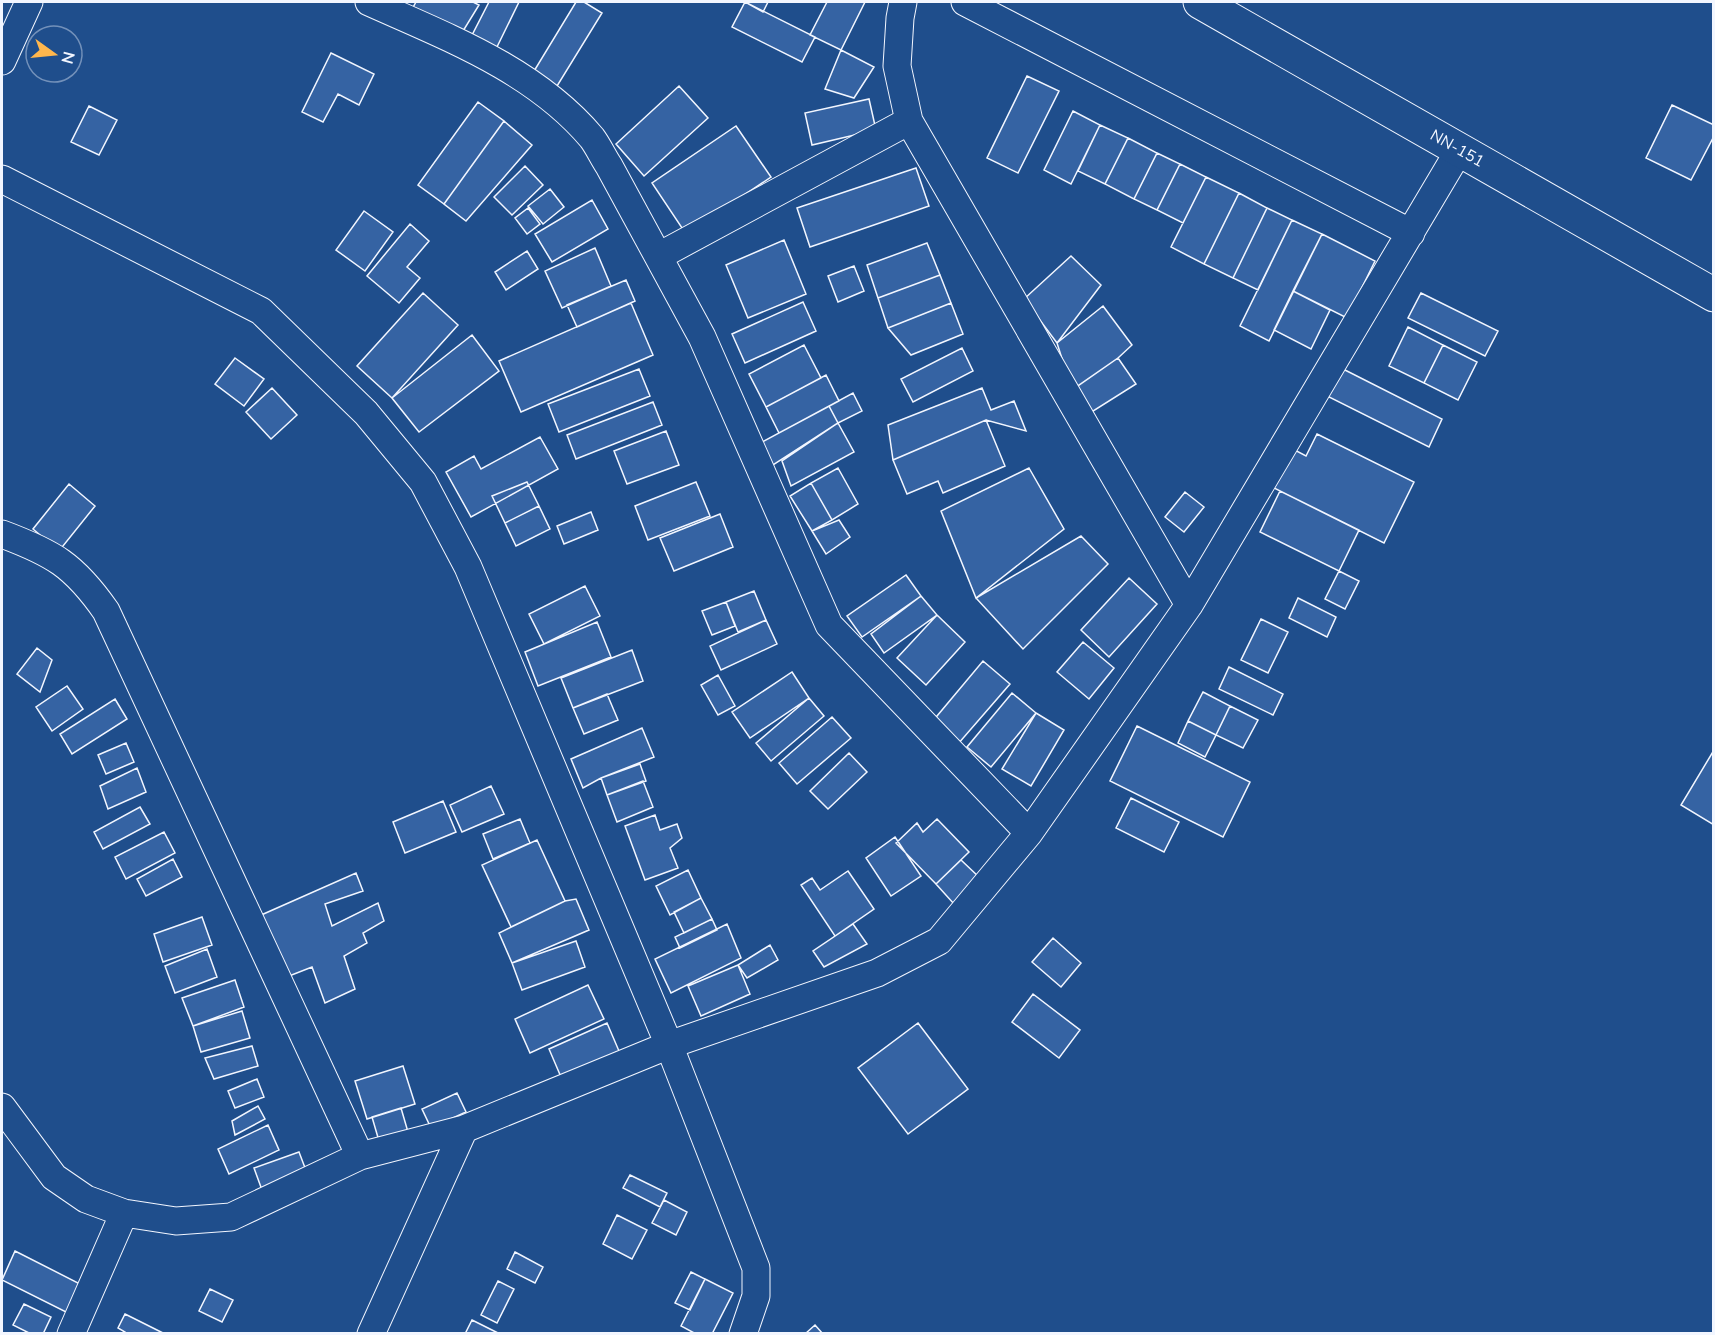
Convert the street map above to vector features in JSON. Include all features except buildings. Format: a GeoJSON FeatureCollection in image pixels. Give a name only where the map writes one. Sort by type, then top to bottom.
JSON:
{"type":"FeatureCollection","features":[{"type":"Feature","properties":{"kind":"street"},"geometry":{"type":"LineString","coordinates":[[2,61],[29,2]]}},
{"type":"Feature","properties":{"kind":"street"},"geometry":{"type":"LineString","coordinates":[[369,2],[453,39],[508,68],[560,106],[592,139],[702,337],[829,625],[1029,833]]}},
{"type":"Feature","properties":{"kind":"street"},"geometry":{"type":"LineString","coordinates":[[903,2],[897,66],[909,121],[1189,605]]}},
{"type":"Feature","properties":{"kind":"street"},"geometry":{"type":"LineString","coordinates":[[965,2],[1411,233]]}},
{"type":"Feature","properties":{"kind":"street","name":"NN-151"},"geometry":{"type":"LineString","coordinates":[[1200,2],[1713,295]]}},
{"type":"Feature","properties":{"kind":"street"},"geometry":{"type":"LineString","coordinates":[[658,256],[909,121]]}},
{"type":"Feature","properties":{"kind":"street"},"geometry":{"type":"LineString","coordinates":[[2,1107],[54,1178],[86,1199],[124,1213],[176,1221],[231,1217],[360,1156],[464,1129],[669,1045],[877,973],[939,941],[1029,833],[1189,605],[1460,149]]}},
{"type":"Feature","properties":{"kind":"street"},"geometry":{"type":"LineString","coordinates":[[2,179],[261,311],[366,413],[423,482],[468,567],[669,1045],[756,1268],[756,1296],[743,1334]]}},
{"type":"Feature","properties":{"kind":"street"},"geometry":{"type":"LineString","coordinates":[[2,534],[35,546],[55,557],[90,587],[106,611],[360,1156]]}},
{"type":"Feature","properties":{"kind":"street"},"geometry":{"type":"LineString","coordinates":[[371,1334],[464,1129]]}},
{"type":"Feature","properties":{"kind":"street"},"geometry":{"type":"LineString","coordinates":[[71,1334],[124,1213]]}}]}
